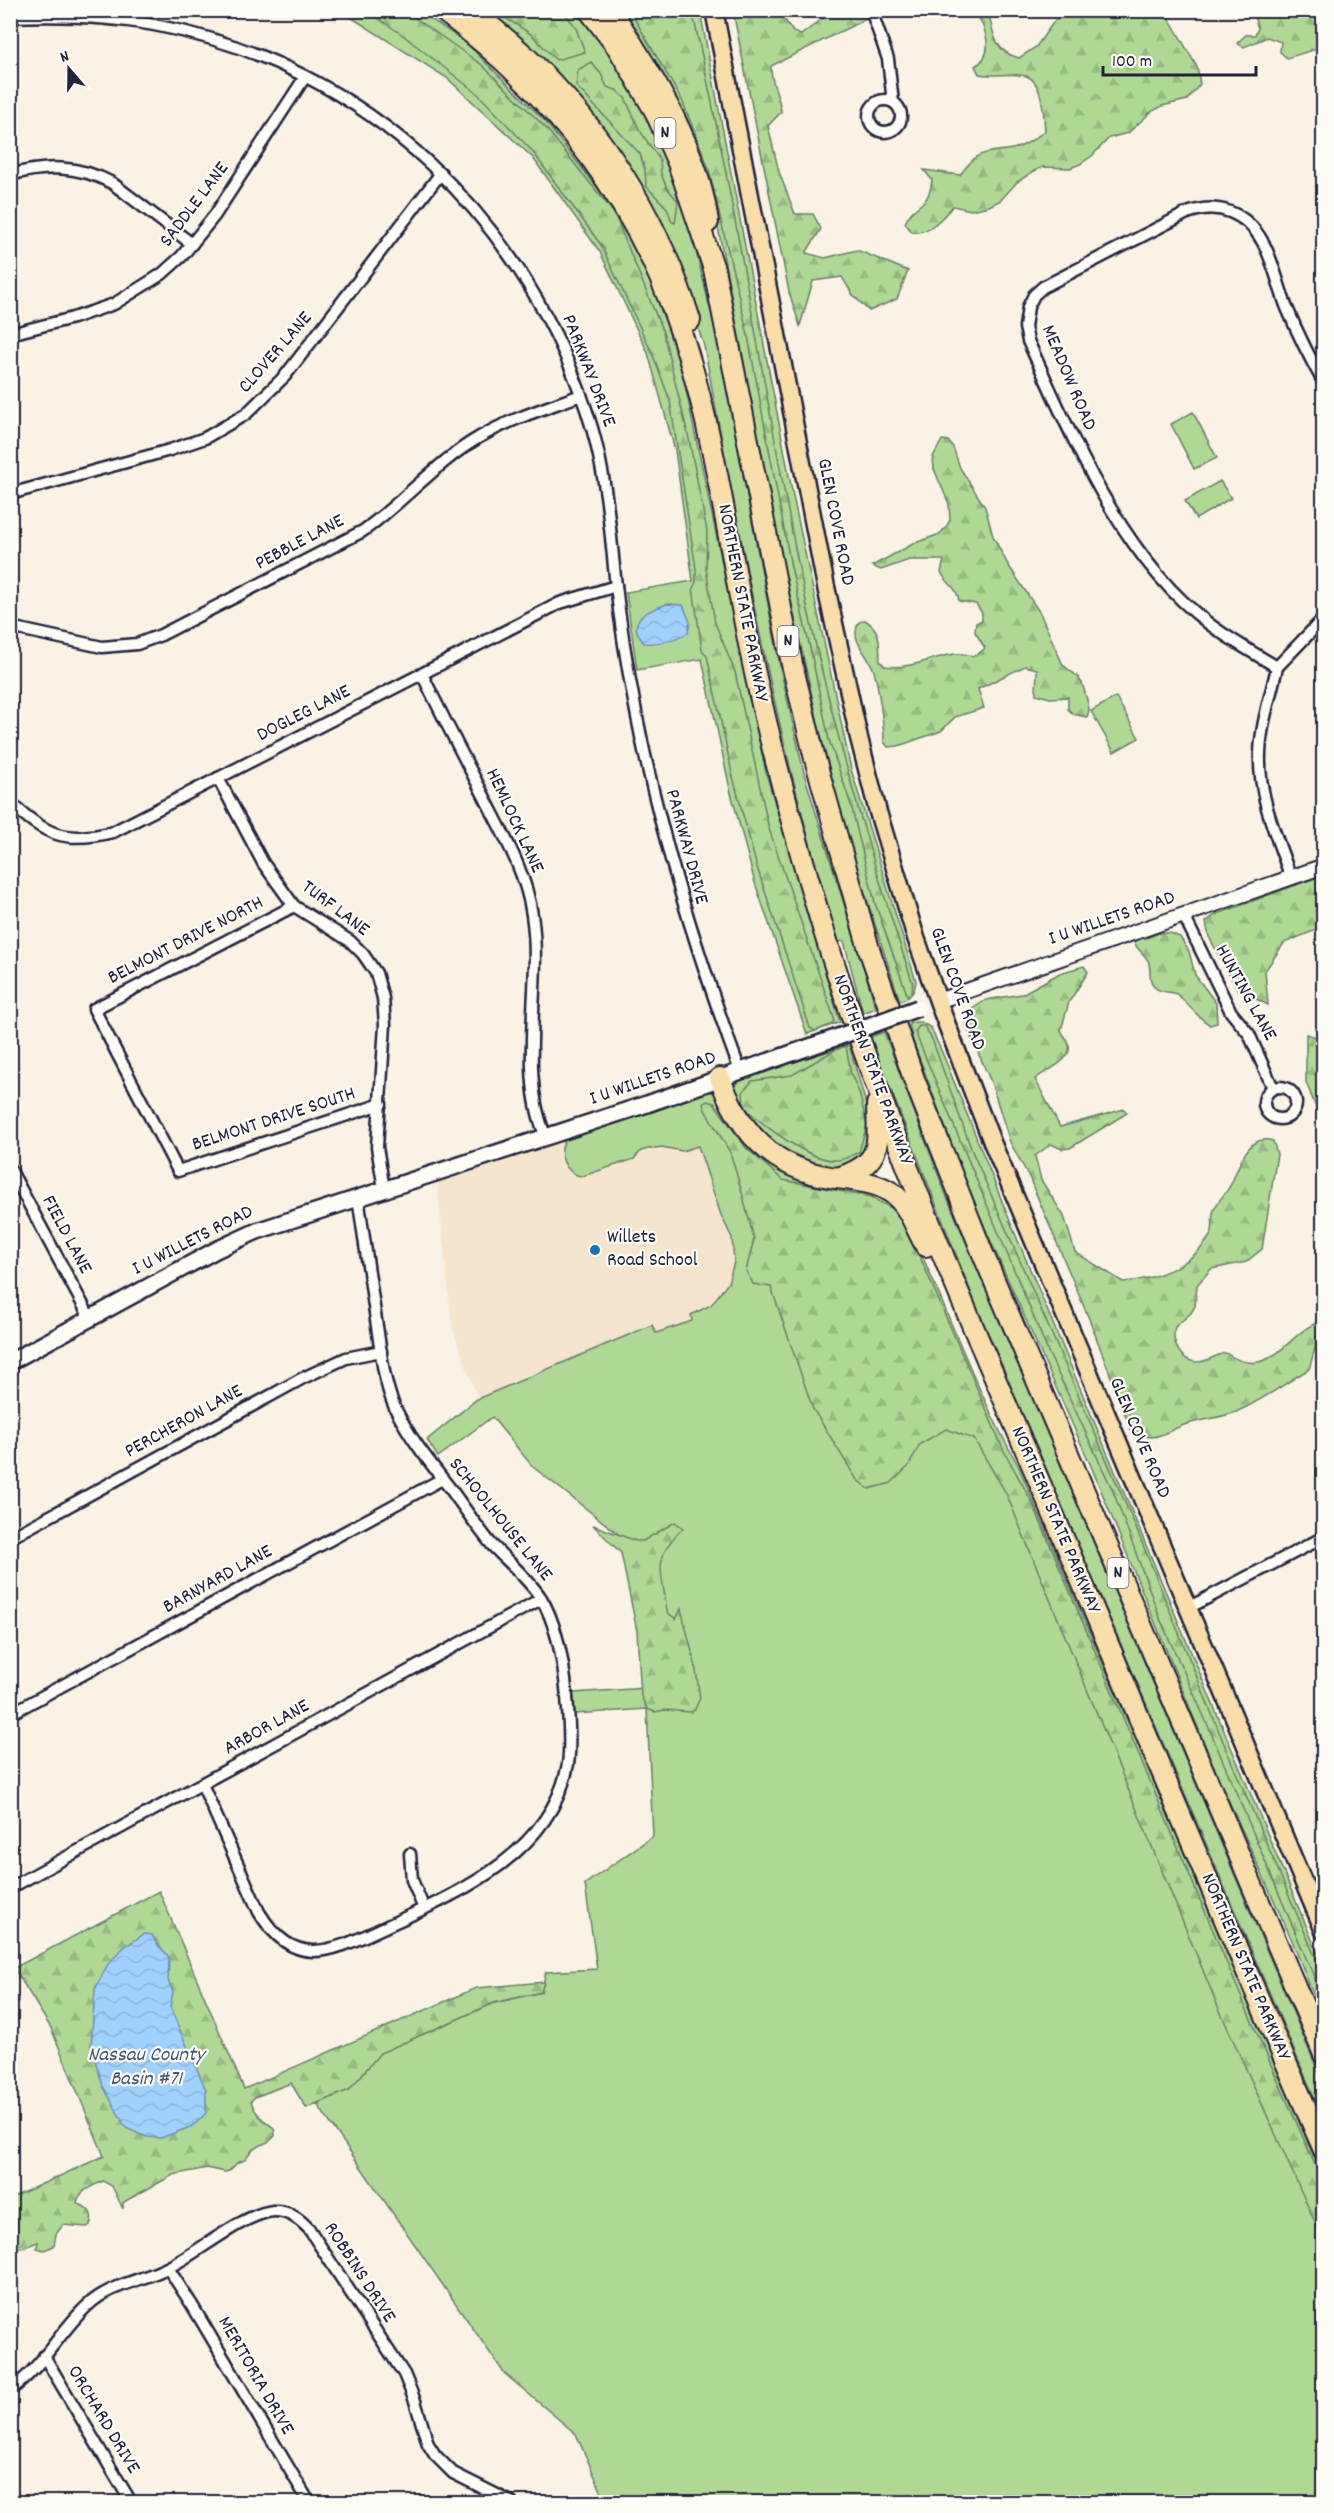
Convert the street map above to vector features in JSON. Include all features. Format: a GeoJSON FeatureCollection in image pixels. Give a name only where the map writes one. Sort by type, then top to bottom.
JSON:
{"type":"FeatureCollection","features":[{"type":"Feature","properties":{"kind":"highway","name":"NORTHERN STATE PARKWAY"},"geometry":{"type":"LineString","coordinates":[[442,10],[502,59],[545,101],[577,139],[621,203],[658,272],[678,323],[711,446],[745,627],[772,746],[809,882],[877,1089],[960,1299],[1323,2150]]}},
{"type":"Feature","properties":{"kind":"highway"},"geometry":{"type":"LineString","coordinates":[[469,10],[517,50],[573,108],[621,172],[645,212],[672,269],[693,327],[704,369],[711,446]]}},
{"type":"Feature","properties":{"kind":"highway","name":"NORTHERN STATE PARKWAY"},"geometry":{"type":"LineString","coordinates":[[589,10],[618,48],[655,111],[678,163],[714,269],[797,685],[814,759],[885,997],[914,1079],[969,1220],[1323,2054]]}},
{"type":"Feature","properties":{"kind":"highway"},"geometry":{"type":"LineString","coordinates":[[611,10],[668,104],[685,141],[704,195],[714,269]]}},
{"type":"Feature","properties":{"kind":"highway"},"geometry":{"type":"LineString","coordinates":[[720,1078],[740,1122],[766,1149],[797,1168],[817,1175],[877,1185],[896,1197],[907,1209],[920,1236],[960,1299]]}},
{"type":"Feature","properties":{"kind":"highway"},"geometry":{"type":"LineString","coordinates":[[836,1178],[864,1167],[874,1153],[878,1134],[877,1089]]}},
{"type":"Feature","properties":{"kind":"main road","name":"GLEN COVE ROAD"},"geometry":{"type":"LineString","coordinates":[[714,10],[842,662],[878,812],[938,1001],[996,1152],[1323,1931]]}},
{"type":"Feature","properties":{"kind":"main road","name":"I U WILLETS ROAD"},"geometry":{"type":"LineString","coordinates":[[10,1362],[237,1239],[741,1071],[938,1001]]}},
{"type":"Feature","properties":{"kind":"street"},"geometry":{"type":"LineString","coordinates":[[871,10],[887,53],[893,102]]}},
{"type":"Feature","properties":{"kind":"street","name":"PARKWAY DRIVE"},"geometry":{"type":"LineString","coordinates":[[10,17],[96,17],[154,25],[203,36],[262,57],[305,77],[372,117],[441,173],[484,220],[523,272],[561,343],[592,429],[601,465],[635,710],[664,838],[703,968],[741,1071]]}},
{"type":"Feature","properties":{"kind":"street","name":"SADDLE LANE"},"geometry":{"type":"LineString","coordinates":[[10,334],[73,318],[114,304],[162,274],[192,244],[215,215],[305,77]]}},
{"type":"Feature","properties":{"kind":"street"},"geometry":{"type":"LineString","coordinates":[[10,175],[53,167],[82,170],[112,183],[192,244]]}},
{"type":"Feature","properties":{"kind":"street","name":"CLOVER LANE"},"geometry":{"type":"LineString","coordinates":[[10,494],[170,450],[205,438],[246,414],[285,376],[441,173]]}},
{"type":"Feature","properties":{"kind":"street","name":"MEADOW ROAD"},"geometry":{"type":"LineString","coordinates":[[1277,667],[1206,622],[1163,581],[1139,552],[1079,449],[1028,341],[1025,327],[1028,307],[1034,296],[1054,280],[1185,214],[1207,208],[1225,210],[1242,217],[1253,226],[1264,242],[1287,308],[1323,383]]}},
{"type":"Feature","properties":{"kind":"street","name":"PEBBLE LANE"},"geometry":{"type":"LineString","coordinates":[[10,627],[102,647],[137,644],[161,635],[363,531],[393,509],[448,459],[478,438],[508,423],[581,395]]}},
{"type":"Feature","properties":{"kind":"street","name":"DOGLEG LANE"},"geometry":{"type":"LineString","coordinates":[[10,802],[30,821],[51,832],[71,838],[88,838],[113,832],[560,603],[616,586]]}},
{"type":"Feature","properties":{"kind":"street"},"geometry":{"type":"LineString","coordinates":[[1291,878],[1265,803],[1260,773],[1262,733],[1277,667],[1323,618]]}},
{"type":"Feature","properties":{"kind":"street","name":"HEMLOCK LANE"},"geometry":{"type":"LineString","coordinates":[[422,674],[513,853],[527,891],[535,940],[532,1087],[546,1137]]}},
{"type":"Feature","properties":{"kind":"street","name":"TURF LANE"},"geometry":{"type":"LineString","coordinates":[[219,778],[263,863],[294,906],[350,941],[363,954],[376,973],[383,998],[385,1025],[377,1147],[384,1189]]}},
{"type":"Feature","properties":{"kind":"street","name":"I U WILLETS ROAD"},"geometry":{"type":"LineString","coordinates":[[938,1001],[1323,866]]}},
{"type":"Feature","properties":{"kind":"street","name":"BELMONT DRIVE NORTH"},"geometry":{"type":"LineString","coordinates":[[178,1171],[94,1009],[294,906]]}},
{"type":"Feature","properties":{"kind":"street","name":"HUNTING LANE"},"geometry":{"type":"LineString","coordinates":[[1184,916],[1232,1012],[1249,1034],[1273,1088]]}},
{"type":"Feature","properties":{"kind":"street","name":"BELMONT DRIVE SOUTH"},"geometry":{"type":"LineString","coordinates":[[178,1171],[381,1104]]}},
{"type":"Feature","properties":{"kind":"street","name":"FIELD LANE"},"geometry":{"type":"LineString","coordinates":[[12,1177],[90,1318]]}},
{"type":"Feature","properties":{"kind":"street","name":"SCHOOLHOUSE LANE"},"geometry":{"type":"LineString","coordinates":[[202,1784],[269,1930],[286,1944],[312,1952],[329,1950],[424,1909],[457,1894],[489,1874],[516,1851],[543,1822],[560,1792],[569,1753],[565,1671],[561,1653],[541,1599],[491,1544],[412,1438],[394,1406],[386,1382],[358,1197]]}},
{"type":"Feature","properties":{"kind":"street","name":"PERCHERON LANE"},"geometry":{"type":"LineString","coordinates":[[10,1538],[303,1378],[337,1361],[381,1351]]}},
{"type":"Feature","properties":{"kind":"street","name":"BARNYARD LANE"},"geometry":{"type":"LineString","coordinates":[[10,1714],[442,1479]]}},
{"type":"Feature","properties":{"kind":"street"},"geometry":{"type":"LineString","coordinates":[[1188,1608],[1323,1537]]}},
{"type":"Feature","properties":{"kind":"street","name":"ARBOR LANE"},"geometry":{"type":"LineString","coordinates":[[10,1888],[541,1599]]}},
{"type":"Feature","properties":{"kind":"street"},"geometry":{"type":"LineString","coordinates":[[410,1854],[412,1880],[424,1909]]}},
{"type":"Feature","properties":{"kind":"street","name":"ROBBINS DRIVE"},"geometry":{"type":"LineString","coordinates":[[10,2390],[30,2374],[70,2323],[98,2297],[113,2288],[168,2268],[262,2214],[285,2212],[300,2219],[309,2229],[404,2374],[416,2401],[428,2444],[435,2456],[453,2473],[511,2502]]}},
{"type":"Feature","properties":{"kind":"street","name":"MERITORIA DRIVE"},"geometry":{"type":"LineString","coordinates":[[168,2268],[309,2502]]}},
{"type":"Feature","properties":{"kind":"street","name":"ORCHARD DRIVE"},"geometry":{"type":"LineString","coordinates":[[44,2356],[131,2502]]}},
{"type":"Feature","properties":{"kind":"shaded area","name":"Willets Road School"},"geometry":{"type":"Polygon","coordinates":[[[685,1091],[814,1424],[533,1467],[478,1399],[452,1327],[436,1172],[685,1091]]]}},
{"type":"Feature","properties":{"kind":"green space"},"geometry":{"type":"Polygon","coordinates":[[[341,11],[419,11],[466,43],[544,120],[615,210],[657,295],[683,376],[766,773],[840,1022],[807,1034],[755,883],[730,789],[702,659],[637,670],[626,592],[693,581],[675,450],[648,353],[600,252],[533,158],[447,78],[341,11]]]}},
{"type":"Feature","properties":{"kind":"green space"},"geometry":{"type":"Polygon","coordinates":[[[367,11],[405,11],[482,65],[546,128],[614,213],[663,332],[689,439],[707,531],[706,569],[715,623],[735,672],[769,829],[834,1018],[833,1024],[815,1031],[810,1028],[756,864],[732,773],[707,656],[702,650],[693,588],[696,582],[696,569],[670,401],[653,355],[601,245],[532,151],[478,94],[400,33],[367,11]]]}},
{"type":"Feature","properties":{"kind":"green space"},"geometry":{"type":"Polygon","coordinates":[[[480,11],[577,11],[598,35],[638,97],[671,171],[697,254],[716,334],[781,672],[805,777],[876,1008],[863,1013],[844,941],[839,942],[797,795],[762,646],[704,346],[689,300],[480,11]]]}},
{"type":"Feature","properties":{"kind":"green space"},"geometry":{"type":"Polygon","coordinates":[[[495,11],[563,11],[575,26],[585,52],[556,60],[531,34],[495,11]]]}},
{"type":"Feature","properties":{"kind":"green space"},"geometry":{"type":"Polygon","coordinates":[[[619,11],[700,11],[793,496],[851,769],[916,981],[912,994],[900,1001],[864,891],[827,764],[782,560],[716,217],[619,11]]]}},
{"type":"Feature","properties":{"kind":"green space"},"geometry":{"type":"Polygon","coordinates":[[[630,11],[692,11],[721,146],[807,608],[847,770],[913,984],[908,997],[875,903],[851,805],[829,740],[791,567],[747,331],[708,166],[682,100],[630,11]]]}},
{"type":"Feature","properties":{"kind":"green space"},"geometry":{"type":"Polygon","coordinates":[[[733,11],[779,11],[793,32],[801,35],[830,13],[829,11],[862,11],[866,19],[771,66],[781,112],[768,126],[779,172],[795,214],[813,214],[821,229],[806,253],[825,258],[857,250],[908,271],[897,299],[869,311],[853,295],[842,277],[813,281],[800,326],[789,292],[733,11]]]}},
{"type":"Feature","properties":{"kind":"green space"},"geometry":{"type":"Polygon","coordinates":[[[974,11],[988,11],[999,46],[1010,55],[1019,58],[1036,47],[1055,20],[1071,11],[1165,11],[1197,67],[1200,84],[1187,100],[1162,106],[1151,112],[1128,133],[1109,138],[1092,156],[1080,164],[1070,168],[1043,167],[1017,182],[1001,200],[989,206],[971,210],[953,206],[930,228],[912,232],[905,223],[927,197],[932,180],[924,170],[960,175],[972,161],[982,154],[1021,146],[1045,131],[1042,100],[1032,79],[1020,75],[979,74],[975,66],[985,55],[987,40],[974,11]]]}},
{"type":"Feature","properties":{"kind":"green space"},"geometry":{"type":"Polygon","coordinates":[[[1252,11],[1323,11],[1323,47],[1287,58],[1280,52],[1281,42],[1267,37],[1244,47],[1237,43],[1246,35],[1255,35],[1258,28],[1252,11]]]}},
{"type":"Feature","properties":{"kind":"green space"},"geometry":{"type":"Polygon","coordinates":[[[591,62],[601,74],[607,87],[616,90],[625,98],[640,131],[660,160],[661,174],[667,188],[678,201],[675,223],[672,222],[667,208],[646,186],[645,170],[640,154],[576,86],[578,70],[591,62]]]}},
{"type":"Feature","properties":{"kind":"green space"},"geometry":{"type":"Polygon","coordinates":[[[1193,412],[1217,458],[1194,469],[1171,424],[1193,412]]]}},
{"type":"Feature","properties":{"kind":"green space"},"geometry":{"type":"Polygon","coordinates":[[[942,440],[948,441],[953,447],[960,468],[985,507],[993,536],[1007,563],[1040,613],[1063,665],[1082,683],[1088,703],[1087,717],[1073,714],[1068,709],[1068,697],[1050,698],[1036,694],[1037,669],[1025,666],[978,689],[984,708],[955,717],[941,731],[898,746],[888,747],[884,742],[875,675],[857,640],[856,628],[859,622],[865,620],[877,633],[880,661],[885,666],[912,665],[955,654],[974,656],[985,648],[975,632],[976,623],[982,620],[982,613],[976,604],[959,601],[941,572],[944,560],[909,560],[881,570],[872,566],[915,543],[940,534],[950,520],[949,504],[934,469],[933,457],[942,440]]]}},
{"type":"Feature","properties":{"kind":"green space"},"geometry":{"type":"Polygon","coordinates":[[[1220,481],[1231,498],[1196,519],[1185,501],[1220,481]]]}},
{"type":"Feature","properties":{"kind":"green space"},"geometry":{"type":"Polygon","coordinates":[[[1116,697],[1139,738],[1114,752],[1091,711],[1116,697]]]}},
{"type":"Feature","properties":{"kind":"green space"},"geometry":{"type":"Polygon","coordinates":[[[1323,875],[1323,927],[1284,943],[1265,971],[1268,1005],[1238,990],[1209,937],[1206,922],[1215,915],[1323,875]]]}},
{"type":"Feature","properties":{"kind":"green space"},"geometry":{"type":"Polygon","coordinates":[[[1159,933],[1170,933],[1180,937],[1189,951],[1195,975],[1216,1003],[1217,1023],[1210,1025],[1177,994],[1160,990],[1152,984],[1149,963],[1133,940],[1136,936],[1147,938],[1159,933]]]}},
{"type":"Feature","properties":{"kind":"green space"},"geometry":{"type":"Polygon","coordinates":[[[1084,966],[1088,972],[1069,1002],[1061,1030],[1068,1043],[1067,1055],[1035,1079],[1060,1127],[1124,1109],[1127,1113],[1070,1148],[1062,1149],[1051,1144],[1035,1156],[1041,1180],[1064,1216],[1075,1252],[1123,1282],[1148,1278],[1183,1263],[1203,1246],[1210,1236],[1214,1209],[1230,1186],[1240,1162],[1250,1147],[1256,1142],[1273,1141],[1277,1154],[1262,1249],[1246,1262],[1211,1269],[1197,1285],[1195,1306],[1191,1313],[1175,1327],[1174,1339],[1182,1355],[1192,1361],[1202,1362],[1226,1353],[1242,1361],[1255,1362],[1267,1359],[1278,1352],[1308,1327],[1320,1322],[1321,1328],[1309,1369],[1236,1412],[1187,1424],[1153,1437],[1147,1437],[1131,1430],[1090,1321],[1029,1177],[1010,1142],[991,1082],[965,1023],[971,1010],[986,1000],[1022,994],[1060,973],[1084,966]]]}},
{"type":"Feature","properties":{"kind":"green space"},"geometry":{"type":"Polygon","coordinates":[[[921,1022],[931,1028],[944,1057],[1014,1231],[1323,1966],[1323,2019],[1291,1938],[1219,1779],[1091,1466],[972,1199],[913,1041],[909,1024],[921,1022]]]}},
{"type":"Feature","properties":{"kind":"green space"},"geometry":{"type":"Polygon","coordinates":[[[919,1026],[924,1026],[932,1039],[972,1151],[1134,1523],[1229,1756],[1323,1975],[1323,1998],[1206,1721],[1161,1621],[1113,1491],[1049,1354],[915,1032],[919,1026]]]}},
{"type":"Feature","properties":{"kind":"green space"},"geometry":{"type":"Polygon","coordinates":[[[884,1032],[946,1195],[1323,2083],[1323,2118],[976,1305],[870,1037],[884,1032]]]}},
{"type":"Feature","properties":{"kind":"green space"},"geometry":{"type":"Polygon","coordinates":[[[1306,1034],[1323,1039],[1323,1126],[1306,1082],[1306,1034]]]}},
{"type":"Feature","properties":{"kind":"green space"},"geometry":{"type":"Polygon","coordinates":[[[849,1045],[871,1121],[873,1136],[863,1157],[842,1170],[800,1163],[759,1135],[732,1089],[746,1077],[849,1045]]]}},
{"type":"Feature","properties":{"kind":"green space"},"geometry":{"type":"Polygon","coordinates":[[[846,1046],[851,1074],[859,1092],[867,1125],[859,1152],[837,1160],[814,1155],[788,1141],[744,1107],[743,1092],[752,1081],[792,1075],[846,1046]]]}},
{"type":"Feature","properties":{"kind":"green space"},"geometry":{"type":"Polygon","coordinates":[[[703,1092],[712,1092],[721,1097],[745,1140],[844,1185],[896,1200],[985,1400],[1018,1465],[1323,2178],[1323,2502],[606,2502],[576,2434],[504,2373],[317,2104],[349,2090],[380,2053],[494,2003],[541,1992],[546,1972],[597,1969],[585,1884],[653,1836],[647,1709],[575,1714],[573,1693],[646,1688],[640,1551],[533,1467],[492,1417],[438,1457],[427,1440],[477,1399],[652,1325],[656,1333],[692,1321],[691,1315],[711,1305],[728,1283],[734,1262],[732,1238],[721,1215],[698,1146],[682,1151],[662,1147],[648,1149],[641,1151],[634,1159],[583,1176],[571,1172],[562,1156],[562,1149],[567,1138],[703,1092]]]}},
{"type":"Feature","properties":{"kind":"green space"},"geometry":{"type":"Polygon","coordinates":[[[707,1101],[714,1103],[746,1148],[783,1180],[870,1197],[901,1213],[1004,1451],[1032,1502],[1239,1992],[1323,2183],[1323,2240],[1216,2002],[1006,1493],[974,1439],[946,1429],[920,1444],[908,1467],[891,1483],[869,1489],[857,1480],[813,1409],[771,1287],[753,1284],[746,1271],[754,1239],[730,1152],[705,1110],[703,1103],[707,1101]]]}},
{"type":"Feature","properties":{"kind":"green space"},"geometry":{"type":"Polygon","coordinates":[[[675,1522],[683,1528],[666,1549],[661,1567],[667,1612],[676,1619],[681,1609],[695,1664],[700,1698],[691,1712],[664,1710],[655,1712],[647,1709],[641,1696],[637,1631],[621,1553],[593,1525],[636,1541],[643,1541],[675,1522]]]}},
{"type":"Feature","properties":{"kind":"green space"},"geometry":{"type":"Polygon","coordinates":[[[159,1891],[244,2089],[476,1988],[544,1982],[541,1992],[494,2003],[380,2053],[349,2090],[306,2108],[291,2083],[255,2097],[251,2101],[255,2110],[274,2128],[275,2136],[253,2149],[245,2160],[237,2163],[229,2171],[207,2168],[173,2175],[123,2203],[123,2209],[112,2186],[103,2181],[87,2189],[78,2199],[77,2203],[91,2214],[90,2225],[87,2227],[63,2225],[56,2234],[54,2246],[44,2250],[37,2248],[38,2242],[22,2248],[11,2247],[11,2198],[104,2156],[51,2028],[14,1968],[159,1891]]]}},
{"type":"Feature","properties":{"kind":"water"},"geometry":{"type":"Polygon","coordinates":[[[667,604],[683,605],[690,622],[688,633],[667,641],[644,643],[638,635],[637,622],[646,613],[667,604]]]}},
{"type":"Feature","properties":{"kind":"water","name":"Nassau County Basin #71"},"geometry":{"type":"Polygon","coordinates":[[[144,1934],[152,1935],[169,1957],[168,1980],[173,1992],[170,2007],[206,2090],[206,2113],[193,2126],[161,2138],[146,2137],[126,2128],[103,2086],[91,2048],[95,1989],[108,1964],[124,1947],[144,1934]]]}},
{"type":"Feature","properties":{"kind":"place","name":"Willets Road School"},"geometry":{"type":"Point","coordinates":[595,1250]}}]}
